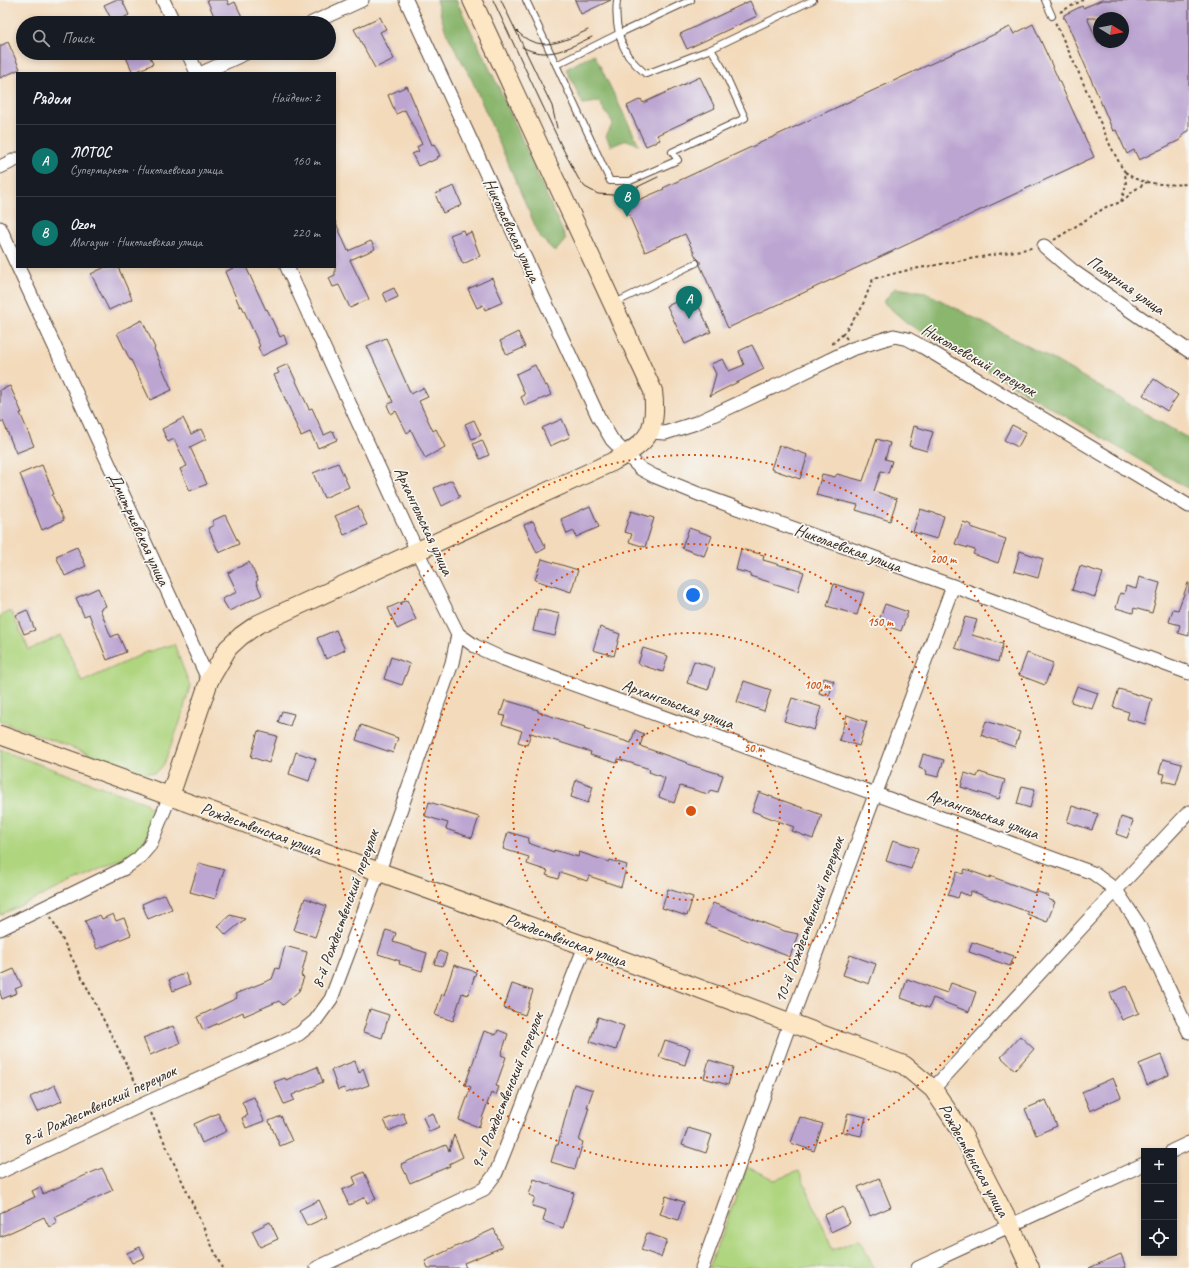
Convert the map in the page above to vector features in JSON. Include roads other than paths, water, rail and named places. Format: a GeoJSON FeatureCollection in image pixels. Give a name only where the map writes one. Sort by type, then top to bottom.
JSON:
{"type":"FeatureCollection","features":[{"type":"Feature","properties":{"kind":"main road"},"geometry":{"type":"LineString","coordinates":[[170,796],[209,681],[228,648],[241,636],[258,624],[626,454],[643,443],[650,432],[654,406],[652,391],[472,0]]}},
{"type":"Feature","properties":{"kind":"main road","name":"Рождественская улица"},"geometry":{"type":"LineString","coordinates":[[0,735],[585,946],[904,1065],[933,1089],[961,1131],[1010,1225],[1030,1268]]}},
{"type":"Feature","properties":{"kind":"street"},"geometry":{"type":"LineString","coordinates":[[163,0],[171,16]]}},
{"type":"Feature","properties":{"kind":"street"},"geometry":{"type":"LineString","coordinates":[[327,16],[362,0]]}},
{"type":"Feature","properties":{"kind":"street","name":"Николаевская улица"},"geometry":{"type":"LineString","coordinates":[[406,0],[598,416],[612,440],[641,469],[654,476],[701,495],[1189,673]]}},
{"type":"Feature","properties":{"kind":"street"},"geometry":{"type":"LineString","coordinates":[[191,60],[197,72]]}},
{"type":"Feature","properties":{"kind":"street"},"geometry":{"type":"LineString","coordinates":[[204,72],[231,60]]}},
{"type":"Feature","properties":{"kind":"street"},"geometry":{"type":"LineString","coordinates":[[0,167],[16,159]]}},
{"type":"Feature","properties":{"kind":"street","name":"Дмитриевская улица"},"geometry":{"type":"LineString","coordinates":[[0,228],[16,262]]}},
{"type":"Feature","properties":{"kind":"street","name":"Полярная улица"},"geometry":{"type":"LineString","coordinates":[[1044,246],[1073,271],[1189,351]]}},
{"type":"Feature","properties":{"kind":"street","name":"Дмитриевская улица"},"geometry":{"type":"LineString","coordinates":[[19,268],[209,681]]}},
{"type":"Feature","properties":{"kind":"street","name":"Архангельская улица"},"geometry":{"type":"LineString","coordinates":[[287,268],[417,551],[458,634],[476,646],[501,658],[1093,873],[1116,890],[1139,925],[1189,1032]]}},
{"type":"Feature","properties":{"kind":"street","name":"Николаевский переулок"},"geometry":{"type":"LineString","coordinates":[[650,432],[665,433],[696,423],[794,378],[852,349],[894,336],[908,339],[923,347],[1189,506]]}},
{"type":"Feature","properties":{"kind":"street","name":"10-й Рождественский переулок"},"geometry":{"type":"LineString","coordinates":[[702,1268],[790,1023],[953,586]]}},
{"type":"Feature","properties":{"kind":"street","name":"8-й Рождественский переулок"},"geometry":{"type":"LineString","coordinates":[[0,1172],[146,1103],[299,1034],[315,1021],[331,999],[379,871],[452,663],[458,634]]}},
{"type":"Feature","properties":{"kind":"street"},"geometry":{"type":"LineString","coordinates":[[0,929],[46,908],[125,868],[139,858],[150,845],[170,796]]}},
{"type":"Feature","properties":{"kind":"street"},"geometry":{"type":"LineString","coordinates":[[933,1089],[1189,812]]}},
{"type":"Feature","properties":{"kind":"street","name":"9-й Рождественский переулок"},"geometry":{"type":"LineString","coordinates":[[317,1268],[484,1189],[496,1173],[585,946]]}},
{"type":"Feature","properties":{"kind":"street"},"geometry":{"type":"LineString","coordinates":[[1177,1149],[1189,1143]]}},
{"type":"Feature","properties":{"kind":"street"},"geometry":{"type":"LineString","coordinates":[[918,1268],[1141,1165]]}},
{"type":"Feature","properties":{"kind":"lane"},"geometry":{"type":"LineString","coordinates":[[526,0],[610,181],[630,181],[678,160],[672,152],[745,118],[722,67],[711,49]]}},
{"type":"Feature","properties":{"kind":"lane"},"geometry":{"type":"LineString","coordinates":[[617,0],[616,8],[618,34],[629,56],[646,74],[711,49],[813,0]]}},
{"type":"Feature","properties":{"kind":"lane"},"geometry":{"type":"LineString","coordinates":[[556,65],[691,0]]}},
{"type":"Feature","properties":{"kind":"lane"},"geometry":{"type":"LineString","coordinates":[[1045,0],[1052,16]]}},
{"type":"Feature","properties":{"kind":"lane"},"geometry":{"type":"LineString","coordinates":[[612,304],[696,262]]}},
{"type":"Feature","properties":{"kind":"tram line"},"geometry":{"type":"LineString","coordinates":[[493,0],[561,145],[578,178],[585,187],[598,194],[614,195],[631,190],[658,177]]}},
{"type":"Feature","properties":{"kind":"tram line"},"geometry":{"type":"LineString","coordinates":[[501,0],[552,106],[557,128]]}},
{"type":"Feature","properties":{"kind":"tram line"},"geometry":{"type":"LineString","coordinates":[[516,30],[524,38],[542,44],[551,44],[588,30]]}},
{"type":"Feature","properties":{"kind":"tram line"},"geometry":{"type":"LineString","coordinates":[[522,47],[532,51],[549,53],[566,49],[592,37]]}},
{"type":"Feature","properties":{"kind":"place","name":"Ozon"},"geometry":{"type":"Point","coordinates":[627,217]}},
{"type":"Feature","properties":{"kind":"place","name":"ЛОТОС"},"geometry":{"type":"Point","coordinates":[689,319]}}]}
